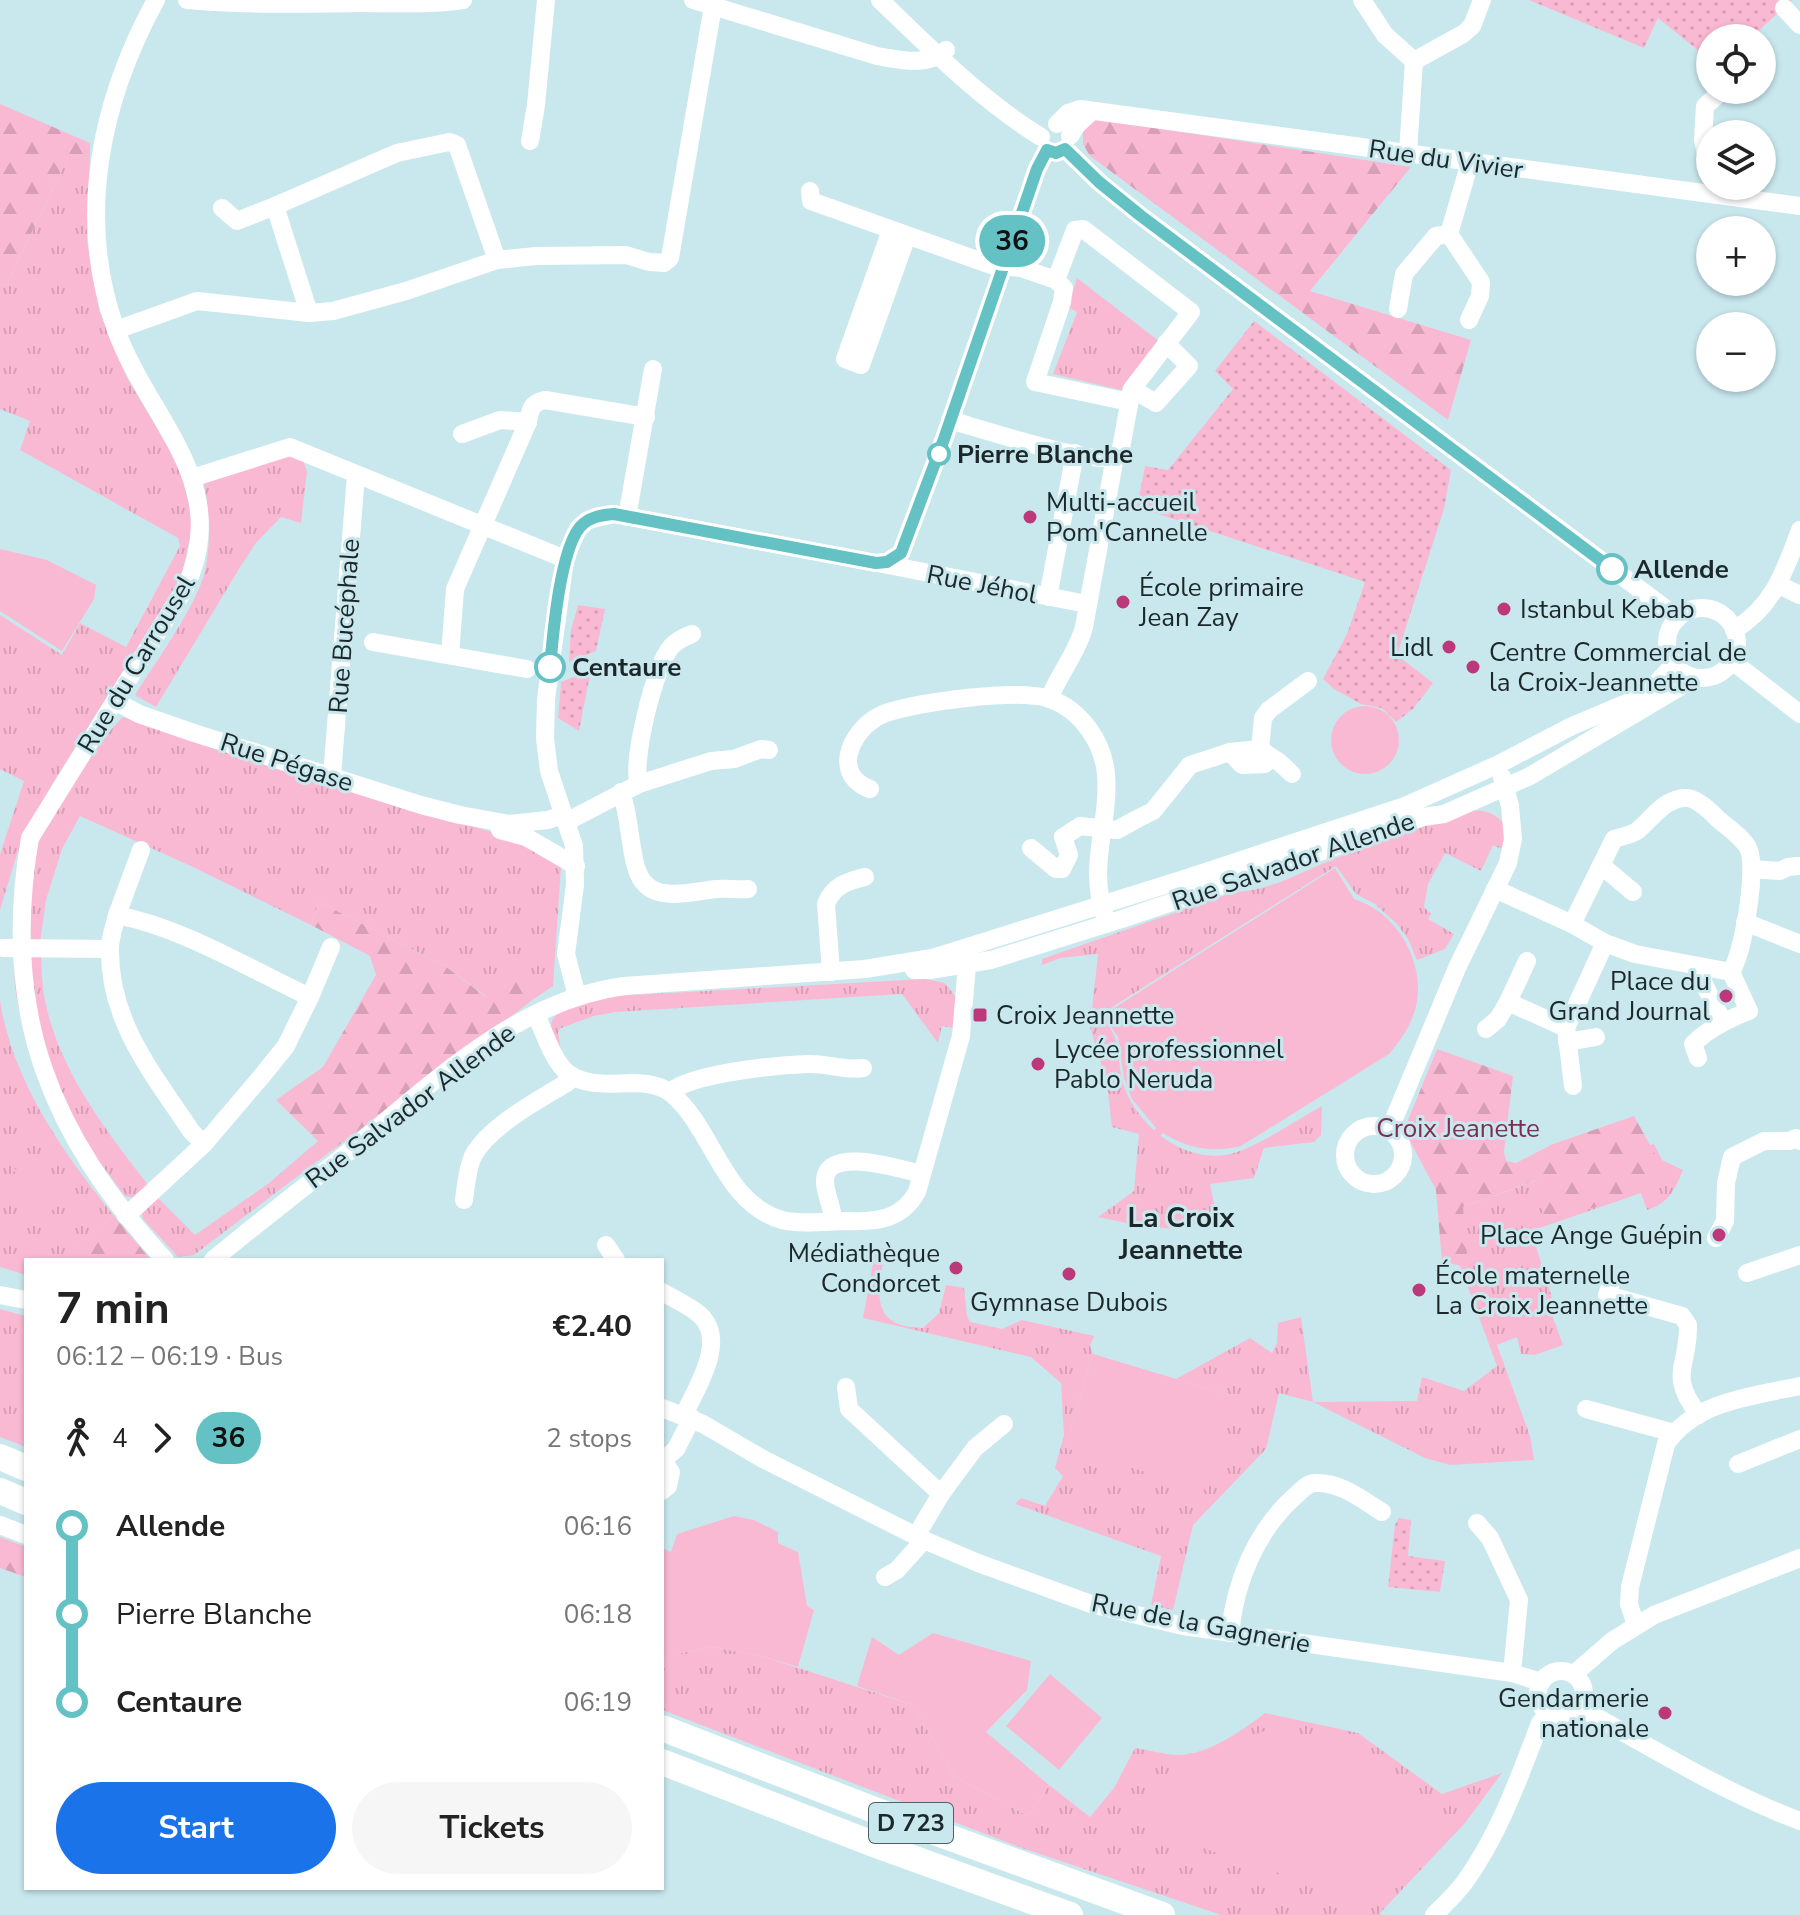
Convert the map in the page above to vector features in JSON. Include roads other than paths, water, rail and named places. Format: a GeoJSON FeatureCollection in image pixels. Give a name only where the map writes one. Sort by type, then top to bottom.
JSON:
{"type":"FeatureCollection","features":[{"type":"Feature","properties":{"kind":"highway"},"geometry":{"type":"LineString","coordinates":[[0,1457],[24,1467]]}},
{"type":"Feature","properties":{"kind":"highway"},"geometry":{"type":"LineString","coordinates":[[0,1491],[24,1501]]}},
{"type":"Feature","properties":{"kind":"highway","name":"D 723"},"geometry":{"type":"LineString","coordinates":[[664,1729],[885,1814],[1162,1915]]}},
{"type":"Feature","properties":{"kind":"highway","name":"D 723"},"geometry":{"type":"LineString","coordinates":[[664,1763],[1070,1915]]}},
{"type":"Feature","properties":{"kind":"highway"},"geometry":{"type":"LineString","coordinates":[[664,1777],[725,1798],[750,1797]]}},
{"type":"Feature","properties":{"kind":"street","name":"Rue du Carrousel"},"geometry":{"type":"LineString","coordinates":[[109,949],[4,954],[7,915],[14,883],[30,838],[46,808],[117,702],[193,570],[201,534],[199,504],[179,445],[132,366],[116,330],[104,285],[98,243],[96,200],[99,162],[117,86],[156,0]]}},
{"type":"Feature","properties":{"kind":"street"},"geometry":{"type":"LineString","coordinates":[[187,0],[212,3],[446,3],[463,0]]}},
{"type":"Feature","properties":{"kind":"street"},"geometry":{"type":"LineString","coordinates":[[530,141],[546,0]]}},
{"type":"Feature","properties":{"kind":"street"},"geometry":{"type":"LineString","coordinates":[[693,0],[877,56],[932,60],[942,53]]}},
{"type":"Feature","properties":{"kind":"street"},"geometry":{"type":"LineString","coordinates":[[880,0],[942,53],[1054,137],[1099,182],[1141,216],[1678,618]]}},
{"type":"Feature","properties":{"kind":"street"},"geometry":{"type":"LineString","coordinates":[[892,0],[942,53]]}},
{"type":"Feature","properties":{"kind":"street"},"geometry":{"type":"LineString","coordinates":[[1362,0],[1385,35],[1414,61]]}},
{"type":"Feature","properties":{"kind":"street"},"geometry":{"type":"LineString","coordinates":[[1414,61],[1472,26],[1482,0]]}},
{"type":"Feature","properties":{"kind":"street"},"geometry":{"type":"LineString","coordinates":[[116,330],[197,301],[309,313],[333,311],[406,291],[497,260],[536,256],[626,255],[664,263],[670,258],[713,6]]}},
{"type":"Feature","properties":{"kind":"street"},"geometry":{"type":"LineString","coordinates":[[1784,8],[1800,25]]}},
{"type":"Feature","properties":{"kind":"street"},"geometry":{"type":"LineString","coordinates":[[1408,152],[1414,61]]}},
{"type":"Feature","properties":{"kind":"street","name":"Rue du Vivier"},"geometry":{"type":"LineString","coordinates":[[876,563],[887,562],[905,548],[1037,169],[1054,137],[1092,111],[1696,189]]}},
{"type":"Feature","properties":{"kind":"street"},"geometry":{"type":"LineString","coordinates":[[222,208],[237,221],[397,153],[449,142],[460,150],[497,260]]}},
{"type":"Feature","properties":{"kind":"street"},"geometry":{"type":"LineString","coordinates":[[1469,320],[1480,296],[1481,282],[1449,234],[1470,162]]}},
{"type":"Feature","properties":{"kind":"street"},"geometry":{"type":"LineString","coordinates":[[810,191],[811,201],[899,233],[991,265],[1021,268],[1056,280],[1064,288],[1062,302],[1035,382],[1131,396],[1156,403],[1189,366],[1166,343]]}},
{"type":"Feature","properties":{"kind":"street","name":"Rue du Vivier"},"geometry":{"type":"LineString","coordinates":[[1766,200],[1800,206]]}},
{"type":"Feature","properties":{"kind":"street"},"geometry":{"type":"LineString","coordinates":[[275,206],[309,313]]}},
{"type":"Feature","properties":{"kind":"street"},"geometry":{"type":"LineString","coordinates":[[1049,699],[1080,643],[1115,457],[1121,448],[1131,396],[1191,312],[1083,229],[1075,230],[1056,280]]}},
{"type":"Feature","properties":{"kind":"street"},"geometry":{"type":"LineString","coordinates":[[899,233],[861,365],[845,359],[899,233]]}},
{"type":"Feature","properties":{"kind":"street"},"geometry":{"type":"LineString","coordinates":[[1398,309],[1404,274],[1436,236],[1449,234]]}},
{"type":"Feature","properties":{"kind":"street"},"geometry":{"type":"LineString","coordinates":[[627,517],[653,369]]}},
{"type":"Feature","properties":{"kind":"street"},"geometry":{"type":"LineString","coordinates":[[450,655],[455,589],[528,422],[531,408],[536,402],[545,400],[646,417]]}},
{"type":"Feature","properties":{"kind":"street"},"geometry":{"type":"LineString","coordinates":[[462,434],[500,420],[528,422]]}},
{"type":"Feature","properties":{"kind":"street"},"geometry":{"type":"LineString","coordinates":[[950,420],[1075,453],[1102,459],[1115,457]]}},
{"type":"Feature","properties":{"kind":"street"},"geometry":{"type":"LineString","coordinates":[[192,478],[290,447],[565,559],[545,716],[549,771],[572,837],[576,866],[566,954],[577,996]]}},
{"type":"Feature","properties":{"kind":"street"},"geometry":{"type":"LineString","coordinates":[[1039,596],[1075,453]]}},
{"type":"Feature","properties":{"kind":"street","name":"Rue Bucéphale"},"geometry":{"type":"LineString","coordinates":[[332,776],[356,475]]}},
{"type":"Feature","properties":{"kind":"street","name":"Rue Jéhol"},"geometry":{"type":"LineString","coordinates":[[565,559],[578,529],[588,520],[614,514],[1087,604]]}},
{"type":"Feature","properties":{"kind":"street"},"geometry":{"type":"LineString","coordinates":[[1734,630],[1761,611],[1779,585],[1800,530]]}},
{"type":"Feature","properties":{"kind":"street"},"geometry":{"type":"LineString","coordinates":[[1779,585],[1800,595]]}},
{"type":"Feature","properties":{"kind":"street"},"geometry":{"type":"LineString","coordinates":[[1709,609],[1725,616],[1734,630],[1737,646],[1732,661],[1715,676],[1695,678],[1684,673],[1674,664],[1668,652],[1668,637],[1678,618],[1692,610],[1709,609]]}},
{"type":"Feature","properties":{"kind":"street"},"geometry":{"type":"LineString","coordinates":[[692,634],[670,647],[657,669],[638,754],[637,778],[630,788],[629,816],[636,868],[640,878],[659,894],[748,889]]}},
{"type":"Feature","properties":{"kind":"street"},"geometry":{"type":"LineString","coordinates":[[373,642],[527,669]]}},
{"type":"Feature","properties":{"kind":"street"},"geometry":{"type":"LineString","coordinates":[[1732,661],[1800,714]]}},
{"type":"Feature","properties":{"kind":"street","name":"Rue Salvador Allende"},"geometry":{"type":"LineString","coordinates":[[966,956],[1102,905],[1405,806],[1499,764],[1572,726],[1636,699],[1674,664]]}},
{"type":"Feature","properties":{"kind":"street","name":"Rue Salvador Allende"},"geometry":{"type":"LineString","coordinates":[[216,1258],[497,1035],[577,996],[624,986],[831,972],[966,956],[1107,924],[1423,817],[1444,814],[1554,762],[1695,678]]}},
{"type":"Feature","properties":{"kind":"street"},"geometry":{"type":"LineString","coordinates":[[1265,753],[1263,718],[1308,681]]}},
{"type":"Feature","properties":{"kind":"street"},"geometry":{"type":"LineString","coordinates":[[870,789],[861,786],[852,777],[848,766],[849,748],[865,725],[874,719],[932,703],[1012,696],[1049,699],[1085,723],[1101,753],[1106,774],[1097,873],[1107,924]]}},
{"type":"Feature","properties":{"kind":"street","name":"Rue Pégase"},"geometry":{"type":"LineString","coordinates":[[117,702],[139,714],[194,733],[421,805],[509,824],[564,818],[630,788],[711,761],[734,759],[761,749],[769,750]]}},
{"type":"Feature","properties":{"kind":"street"},"geometry":{"type":"LineString","coordinates":[[1031,848],[1056,869],[1062,869],[1069,855],[1063,837],[1067,833],[1080,826],[1117,830],[1153,811],[1190,765],[1230,752],[1265,753],[1292,774]]}},
{"type":"Feature","properties":{"kind":"street"},"geometry":{"type":"LineString","coordinates":[[1389,1131],[1457,968],[1508,863],[1513,839],[1510,806],[1499,764]]}},
{"type":"Feature","properties":{"kind":"street"},"geometry":{"type":"LineString","coordinates":[[1572,924],[1614,839],[1634,833],[1663,807],[1687,798],[1696,801],[1748,850],[1752,869],[1745,922],[1737,962],[1731,972]]}},
{"type":"Feature","properties":{"kind":"street","name":"Rue Pégase"},"geometry":{"type":"LineString","coordinates":[[460,815],[476,824],[526,837],[576,866]]}},
{"type":"Feature","properties":{"kind":"street"},"geometry":{"type":"LineString","coordinates":[[141,850],[117,915],[109,949],[113,985],[131,1040],[191,1131],[204,1144]]}},
{"type":"Feature","properties":{"kind":"street"},"geometry":{"type":"LineString","coordinates":[[1601,865],[1633,892]]}},
{"type":"Feature","properties":{"kind":"street"},"geometry":{"type":"LineString","coordinates":[[1752,869],[1780,871],[1798,866]]}},
{"type":"Feature","properties":{"kind":"street"},"geometry":{"type":"LineString","coordinates":[[831,972],[826,904],[829,895],[838,886],[865,877]]}},
{"type":"Feature","properties":{"kind":"street"},"geometry":{"type":"LineString","coordinates":[[1495,889],[1572,924],[1605,943],[1635,954],[1731,972]]}},
{"type":"Feature","properties":{"kind":"street"},"geometry":{"type":"LineString","coordinates":[[117,915],[147,922],[310,997]]}},
{"type":"Feature","properties":{"kind":"street"},"geometry":{"type":"LineString","coordinates":[[1745,922],[1800,944]]}},
{"type":"Feature","properties":{"kind":"street"},"geometry":{"type":"LineString","coordinates":[[1573,1086],[1567,1035],[1605,943]]}},
{"type":"Feature","properties":{"kind":"street"},"geometry":{"type":"LineString","coordinates":[[126,1216],[204,1144],[286,1046],[331,947]]}},
{"type":"Feature","properties":{"kind":"street"},"geometry":{"type":"LineString","coordinates":[[536,1014],[558,1063],[572,1077],[594,1085],[642,1083],[670,1092],[696,1123],[739,1191],[753,1206],[789,1221],[877,1221],[895,1215],[911,1202],[922,1174],[961,1036],[966,956]]}},
{"type":"Feature","properties":{"kind":"street"},"geometry":{"type":"LineString","coordinates":[[1486,1029],[1498,1019],[1527,961]]}},
{"type":"Feature","properties":{"kind":"street"},"geometry":{"type":"LineString","coordinates":[[1702,967],[1703,982],[1723,1022]]}},
{"type":"Feature","properties":{"kind":"street"},"geometry":{"type":"LineString","coordinates":[[1698,1058],[1693,1044],[1723,1022],[1749,1011],[1731,972]]}},
{"type":"Feature","properties":{"kind":"street"},"geometry":{"type":"LineString","coordinates":[[1508,1002],[1567,1035],[1596,1037]]}},
{"type":"Feature","properties":{"kind":"street"},"geometry":{"type":"LineString","coordinates":[[18,1046],[61,1128],[126,1216],[163,1258]]}},
{"type":"Feature","properties":{"kind":"street"},"geometry":{"type":"LineString","coordinates":[[670,1092],[676,1087],[716,1074],[811,1064],[853,1070],[863,1068]]}},
{"type":"Feature","properties":{"kind":"street"},"geometry":{"type":"LineString","coordinates":[[464,1200],[475,1152],[508,1119],[572,1077]]}},
{"type":"Feature","properties":{"kind":"street"},"geometry":{"type":"LineString","coordinates":[[1716,1238],[1725,1221],[1726,1183],[1732,1157],[1764,1141],[1790,1141],[1796,1138],[1800,1141]]}},
{"type":"Feature","properties":{"kind":"street"},"geometry":{"type":"LineString","coordinates":[[833,1221],[825,1184],[826,1176],[837,1164],[857,1160],[922,1174]]}},
{"type":"Feature","properties":{"kind":"street"},"geometry":{"type":"LineString","coordinates":[[1747,1273],[1800,1255]]}},
{"type":"Feature","properties":{"kind":"street"},"geometry":{"type":"LineString","coordinates":[[1612,1280],[1607,1295],[1682,1316],[1688,1325],[1680,1379],[1683,1392],[1699,1415]]}},
{"type":"Feature","properties":{"kind":"street"},"geometry":{"type":"LineString","coordinates":[[664,1293],[701,1316],[710,1332],[712,1350],[676,1449],[664,1459]]}},
{"type":"Feature","properties":{"kind":"street"},"geometry":{"type":"LineString","coordinates":[[0,1295],[24,1300]]}},
{"type":"Feature","properties":{"kind":"street"},"geometry":{"type":"LineString","coordinates":[[1636,1625],[1629,1604],[1630,1587],[1666,1444],[1674,1433],[1699,1415],[1732,1401],[1800,1386]]}},
{"type":"Feature","properties":{"kind":"street"},"geometry":{"type":"LineString","coordinates":[[846,1387],[849,1409],[941,1494]]}},
{"type":"Feature","properties":{"kind":"street","name":"Rue de la Gagnerie"},"geometry":{"type":"LineString","coordinates":[[664,1409],[688,1417],[920,1538],[978,1563],[1091,1604],[1165,1622],[1512,1673],[1541,1682]]}},
{"type":"Feature","properties":{"kind":"street"},"geometry":{"type":"LineString","coordinates":[[1586,1409],[1674,1433]]}},
{"type":"Feature","properties":{"kind":"street"},"geometry":{"type":"LineString","coordinates":[[885,1577],[897,1570],[920,1538],[941,1494],[975,1448],[1004,1424]]}},
{"type":"Feature","properties":{"kind":"street"},"geometry":{"type":"LineString","coordinates":[[1738,1464],[1800,1439]]}},
{"type":"Feature","properties":{"kind":"street"},"geometry":{"type":"LineString","coordinates":[[664,1461],[671,1479],[664,1488]]}},
{"type":"Feature","properties":{"kind":"street"},"geometry":{"type":"LineString","coordinates":[[1230,1633],[1236,1596],[1251,1554],[1280,1510],[1304,1488],[1314,1483],[1343,1487],[1382,1512]]}},
{"type":"Feature","properties":{"kind":"street"},"geometry":{"type":"LineString","coordinates":[[1477,1523],[1490,1538],[1519,1600],[1512,1673]]}},
{"type":"Feature","properties":{"kind":"street"},"geometry":{"type":"LineString","coordinates":[[0,1525],[24,1534]]}},
{"type":"Feature","properties":{"kind":"street"},"geometry":{"type":"LineString","coordinates":[[1574,1674],[1636,1625],[1686,1601],[1800,1558]]}},
{"type":"Feature","properties":{"kind":"street"},"geometry":{"type":"LineString","coordinates":[[1553,1672],[1574,1674],[1584,1690],[1580,1708],[1564,1717],[1548,1713],[1539,1702],[1541,1682],[1553,1672]]}},
{"type":"Feature","properties":{"kind":"street"},"geometry":{"type":"LineString","coordinates":[[1580,1708],[1689,1771],[1765,1808],[1800,1821]]}},
{"type":"Feature","properties":{"kind":"street"},"geometry":{"type":"LineString","coordinates":[[1434,1915],[1462,1886],[1480,1861],[1497,1829],[1540,1723],[1548,1713]]}},
{"type":"Feature","properties":{"kind":"place","name":"Pierre Blanche"},"geometry":{"type":"Point","coordinates":[939,454]}},
{"type":"Feature","properties":{"kind":"place","name":"Multi-accueil Pom'Cannelle"},"geometry":{"type":"Point","coordinates":[1030,517]}},
{"type":"Feature","properties":{"kind":"place","name":"Allende"},"geometry":{"type":"Point","coordinates":[1612,569]}},
{"type":"Feature","properties":{"kind":"place","name":"École primaire Jean Zay"},"geometry":{"type":"Point","coordinates":[1123,602]}},
{"type":"Feature","properties":{"kind":"place","name":"Istanbul Kebab"},"geometry":{"type":"Point","coordinates":[1504,609]}},
{"type":"Feature","properties":{"kind":"place","name":"Lidl"},"geometry":{"type":"Point","coordinates":[1449,647]}},
{"type":"Feature","properties":{"kind":"place","name":"Centaure"},"geometry":{"type":"Point","coordinates":[550,667]}},
{"type":"Feature","properties":{"kind":"place","name":"Centre Commercial de la Croix-Jeannette"},"geometry":{"type":"Point","coordinates":[1473,667]}},
{"type":"Feature","properties":{"kind":"place","name":"Place du Grand Journal"},"geometry":{"type":"Point","coordinates":[1726,996]}},
{"type":"Feature","properties":{"kind":"place","name":"Croix Jeannette"},"geometry":{"type":"Point","coordinates":[980,1015]}},
{"type":"Feature","properties":{"kind":"place","name":"Lycée professionnel Pablo Neruda"},"geometry":{"type":"Point","coordinates":[1038,1064]}},
{"type":"Feature","properties":{"kind":"place","name":"Place Ange Guépin"},"geometry":{"type":"Point","coordinates":[1719,1235]}},
{"type":"Feature","properties":{"kind":"place","name":"Médiathèque Condorcet"},"geometry":{"type":"Point","coordinates":[956,1268]}},
{"type":"Feature","properties":{"kind":"place","name":"Gymnase Dubois"},"geometry":{"type":"Point","coordinates":[1069,1274]}},
{"type":"Feature","properties":{"kind":"place","name":"École maternelle La Croix Jeannette"},"geometry":{"type":"Point","coordinates":[1419,1290]}},
{"type":"Feature","properties":{"kind":"place","name":"Gendarmerie nationale"},"geometry":{"type":"Point","coordinates":[1665,1713]}},
{"type":"Feature","properties":{"kind":"district","name":"La Croix Jeannette"},"geometry":{"type":"Point","coordinates":[1181,1233]}},
{"type":"Feature","properties":{"kind":"park label","name":"Croix Jeanette"},"geometry":{"type":"Point","coordinates":[1458,1128]}}]}
